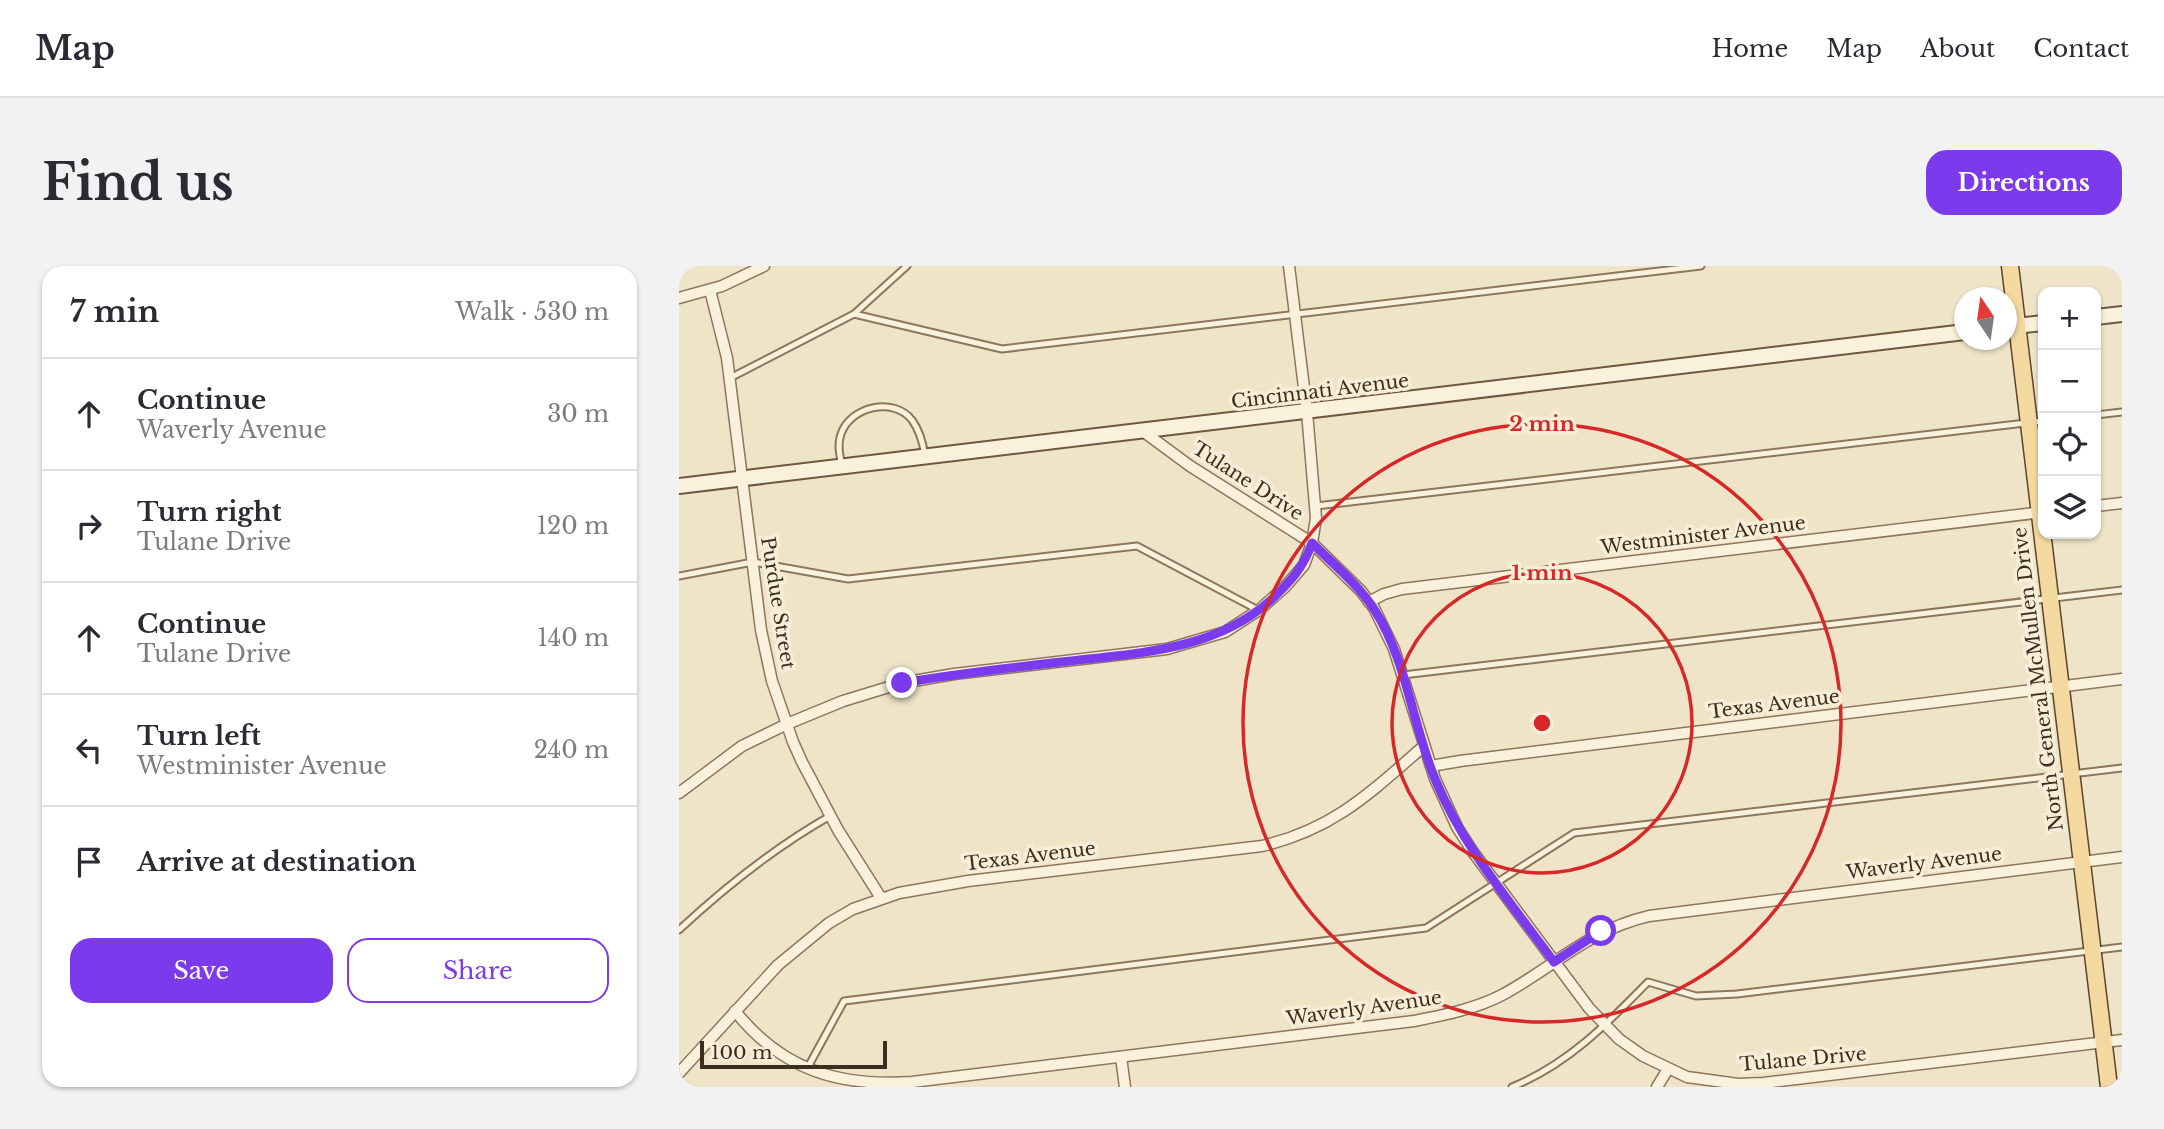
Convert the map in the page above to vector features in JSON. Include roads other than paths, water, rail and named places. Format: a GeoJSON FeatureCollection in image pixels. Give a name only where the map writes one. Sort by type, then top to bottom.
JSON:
{"type":"FeatureCollection","features":[{"type":"Feature","properties":{"kind":"main road","name":"North General McMullen Drive"},"geometry":{"type":"LineString","coordinates":[[2010,266],[2011,287]]}},
{"type":"Feature","properties":{"kind":"main road","name":"North General McMullen Drive"},"geometry":{"type":"LineString","coordinates":[[2017,346],[2036,422],[2040,476]]}},
{"type":"Feature","properties":{"kind":"main road","name":"North General McMullen Drive"},"geometry":{"type":"LineString","coordinates":[[2045,539],[2070,774],[2109,1087]]}},
{"type":"Feature","properties":{"kind":"street"},"geometry":{"type":"LineString","coordinates":[[679,298],[710,290],[764,266]]}},
{"type":"Feature","properties":{"kind":"street"},"geometry":{"type":"LineString","coordinates":[[679,793],[743,746],[843,701],[902,683],[954,674],[1167,649],[1225,632],[1259,610],[1304,565],[1312,543],[1317,506],[1289,266]]}},
{"type":"Feature","properties":{"kind":"street","name":"Purdue Street"},"geometry":{"type":"LineString","coordinates":[[710,290],[727,358],[761,630],[772,681],[802,762],[830,816],[881,898]]}},
{"type":"Feature","properties":{"kind":"street"},"geometry":{"type":"LineString","coordinates":[[2101,316],[2122,314]]}},
{"type":"Feature","properties":{"kind":"street"},"geometry":{"type":"LineString","coordinates":[[2017,326],[2038,323]]}},
{"type":"Feature","properties":{"kind":"street","name":"Cincinnati Avenue"},"geometry":{"type":"LineString","coordinates":[[679,486],[1954,333]]}},
{"type":"Feature","properties":{"kind":"street","name":"Tulane Drive"},"geometry":{"type":"LineString","coordinates":[[1144,432],[1190,466],[1312,543],[1369,602],[1383,624],[1403,676],[1431,766],[1457,827],[1589,1008],[1619,1039],[1643,1056],[1687,1077],[1715,1082],[1763,1083],[2122,1040]]}},
{"type":"Feature","properties":{"kind":"street"},"geometry":{"type":"LineString","coordinates":[[2101,505],[2122,503]]}},
{"type":"Feature","properties":{"kind":"street","name":"Westminister Avenue"},"geometry":{"type":"LineString","coordinates":[[1369,602],[1402,589],[2038,512]]}},
{"type":"Feature","properties":{"kind":"street","name":"Texas Avenue"},"geometry":{"type":"LineString","coordinates":[[1431,766],[2122,679]]}},
{"type":"Feature","properties":{"kind":"street","name":"Texas Avenue"},"geometry":{"type":"LineString","coordinates":[[679,1073],[800,944],[853,909],[881,898],[968,881],[1262,846],[1287,840],[1315,829],[1361,802],[1425,747]]}},
{"type":"Feature","properties":{"kind":"street","name":"Waverly Avenue"},"geometry":{"type":"LineString","coordinates":[[735,1011],[763,1041],[806,1070],[848,1081],[891,1084],[1372,1027],[1442,1016],[1502,995],[1601,931],[1623,922],[1649,916],[2122,857]]}},
{"type":"Feature","properties":{"kind":"street"},"geometry":{"type":"LineString","coordinates":[[1121,1057],[1125,1087]]}},
{"type":"Feature","properties":{"kind":"street"},"geometry":{"type":"LineString","coordinates":[[1657,1087],[1668,1069]]}},
{"type":"Feature","properties":{"kind":"lane"},"geometry":{"type":"LineString","coordinates":[[730,378],[854,314],[907,266]]}},
{"type":"Feature","properties":{"kind":"lane"},"geometry":{"type":"LineString","coordinates":[[854,314],[1002,349],[1701,266]]}},
{"type":"Feature","properties":{"kind":"lane"},"geometry":{"type":"LineString","coordinates":[[842,466],[840,435],[850,418],[867,408],[890,409],[910,417],[920,435],[925,457]]}},
{"type":"Feature","properties":{"kind":"lane"},"geometry":{"type":"LineString","coordinates":[[2101,414],[2122,412]]}},
{"type":"Feature","properties":{"kind":"lane"},"geometry":{"type":"LineString","coordinates":[[1317,506],[2036,422]]}},
{"type":"Feature","properties":{"kind":"lane"},"geometry":{"type":"LineString","coordinates":[[679,576],[753,562],[848,579],[1137,546],[1259,610]]}},
{"type":"Feature","properties":{"kind":"lane"},"geometry":{"type":"LineString","coordinates":[[1403,676],[2122,590]]}},
{"type":"Feature","properties":{"kind":"lane"},"geometry":{"type":"LineString","coordinates":[[806,1070],[844,1002],[1426,929],[1574,833],[2122,768]]}},
{"type":"Feature","properties":{"kind":"lane"},"geometry":{"type":"LineString","coordinates":[[679,930],[717,894],[758,862],[830,816]]}},
{"type":"Feature","properties":{"kind":"lane"},"geometry":{"type":"LineString","coordinates":[[1512,1087],[1540,1076],[1580,1048],[1648,982],[1696,996],[1737,994],[2122,947]]}}]}
